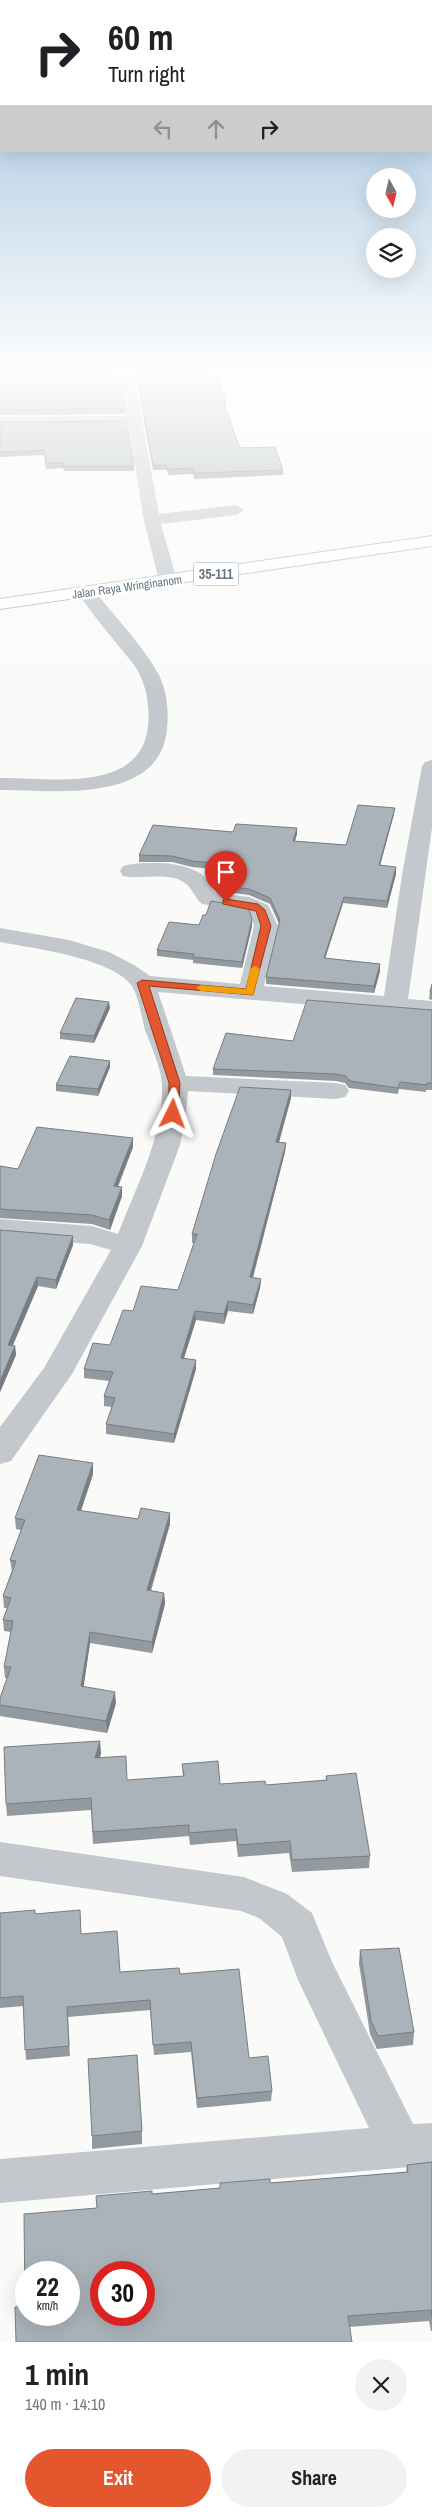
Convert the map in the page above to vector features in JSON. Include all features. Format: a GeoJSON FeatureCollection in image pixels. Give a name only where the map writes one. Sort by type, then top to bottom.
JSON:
{"type":"FeatureCollection","features":[{"type":"Feature","properties":{"kind":"main road","name":"Jalan Raya Wringinanom"},"geometry":{"type":"LineString","coordinates":[[0,604],[87,593],[432,541]]}},
{"type":"Feature","properties":{"kind":"street"},"geometry":{"type":"LineString","coordinates":[[145,479],[152,520],[168,581]]}},
{"type":"Feature","properties":{"kind":"street"},"geometry":{"type":"LineString","coordinates":[[152,520],[236,510]]}},
{"type":"Feature","properties":{"kind":"street"},"geometry":{"type":"LineString","coordinates":[[0,784],[90,783],[119,778],[134,771],[147,760],[158,735],[158,700],[149,672],[87,593]]}},
{"type":"Feature","properties":{"kind":"street"},"geometry":{"type":"LineString","coordinates":[[395,1006],[413,875],[432,766]]}},
{"type":"Feature","properties":{"kind":"street"},"geometry":{"type":"LineString","coordinates":[[131,870],[189,876],[195,880],[210,899],[249,904],[260,910],[266,926],[250,992]]}},
{"type":"Feature","properties":{"kind":"street"},"geometry":{"type":"LineString","coordinates":[[0,935],[69,947],[100,957],[126,970],[142,983],[175,1083],[173,1114],[166,1145],[128,1246],[56,1374],[0,1453]]}},
{"type":"Feature","properties":{"kind":"street"},"geometry":{"type":"LineString","coordinates":[[142,983],[432,1008]]}},
{"type":"Feature","properties":{"kind":"street"},"geometry":{"type":"LineString","coordinates":[[175,1083],[336,1091]]}},
{"type":"Feature","properties":{"kind":"street"},"geometry":{"type":"LineString","coordinates":[[0,1228],[92,1235],[128,1246]]}},
{"type":"Feature","properties":{"kind":"street"},"geometry":{"type":"LineString","coordinates":[[0,1859],[244,1894],[273,1906],[298,1926],[314,1967],[417,2146],[0,2181]]}},
{"type":"Feature","properties":{"kind":"building"},"geometry":{"type":"Polygon","coordinates":[[[358,805],[395,808],[379,865],[396,867],[387,901],[344,897],[324,958],[380,964],[374,986],[266,977],[280,920],[270,898],[249,889],[217,885],[226,864],[192,861],[172,856],[139,855],[153,825],[233,832],[236,824],[297,828],[293,841],[346,845],[358,805]]]}},
{"type":"Feature","properties":{"kind":"building"},"geometry":{"type":"Polygon","coordinates":[[[211,901],[249,909],[252,920],[242,962],[193,957],[194,954],[157,950],[169,922],[199,925],[203,915],[206,915],[211,901]]]}},
{"type":"Feature","properties":{"kind":"building"},"geometry":{"type":"Polygon","coordinates":[[[76,998],[109,1002],[94,1036],[60,1033],[76,998]]]}},
{"type":"Feature","properties":{"kind":"building"},"geometry":{"type":"Polygon","coordinates":[[[307,1000],[432,1010],[432,1083],[427,1083],[427,1085],[400,1082],[398,1088],[350,1081],[346,1076],[336,1074],[213,1069],[226,1033],[293,1041],[307,1000]]]}},
{"type":"Feature","properties":{"kind":"building"},"geometry":{"type":"Polygon","coordinates":[[[70,1056],[110,1061],[98,1089],[56,1085],[70,1056]]]}},
{"type":"Feature","properties":{"kind":"building"},"geometry":{"type":"Polygon","coordinates":[[[240,1087],[291,1090],[276,1142],[286,1143],[250,1277],[261,1279],[253,1305],[228,1301],[224,1314],[195,1311],[181,1358],[196,1360],[174,1434],[106,1424],[115,1398],[104,1396],[113,1372],[84,1369],[93,1343],[110,1345],[123,1310],[133,1311],[141,1286],[178,1290],[197,1234],[192,1234],[216,1154],[240,1087]]]}},
{"type":"Feature","properties":{"kind":"building"},"geometry":{"type":"Polygon","coordinates":[[[37,1127],[133,1138],[114,1186],[122,1187],[109,1220],[92,1215],[0,1209],[0,1166],[18,1169],[37,1127]]]}},
{"type":"Feature","properties":{"kind":"building"},"geometry":{"type":"Polygon","coordinates":[[[0,1230],[73,1236],[56,1280],[37,1277],[8,1345],[15,1346],[0,1381],[0,1230]]]}},
{"type":"Feature","properties":{"kind":"building"},"geometry":{"type":"Polygon","coordinates":[[[39,1455],[93,1463],[77,1510],[138,1519],[141,1508],[170,1513],[147,1590],[164,1593],[152,1642],[90,1632],[81,1686],[115,1692],[106,1721],[0,1705],[0,1698],[11,1667],[4,1667],[13,1621],[3,1620],[11,1598],[3,1596],[16,1561],[10,1560],[25,1520],[15,1518],[39,1455]]]}},
{"type":"Feature","properties":{"kind":"building"},"geometry":{"type":"Polygon","coordinates":[[[100,1741],[95,1758],[126,1756],[127,1780],[184,1776],[182,1764],[218,1761],[220,1784],[265,1781],[266,1785],[327,1780],[326,1776],[356,1773],[370,1856],[292,1860],[290,1841],[238,1845],[236,1829],[189,1833],[189,1825],[93,1832],[91,1798],[6,1804],[4,1747],[100,1741]]]}},
{"type":"Feature","properties":{"kind":"building"},"geometry":{"type":"Polygon","coordinates":[[[35,1910],[35,1914],[80,1910],[81,1934],[117,1931],[120,1972],[179,1968],[180,1974],[239,1969],[249,2058],[268,2056],[272,2091],[197,2098],[191,2042],[153,2045],[150,2000],[67,2007],[69,2046],[25,2050],[23,1996],[0,1998],[0,1913],[35,1910]]]}},
{"type":"Feature","properties":{"kind":"building"},"geometry":{"type":"Polygon","coordinates":[[[399,1948],[414,2032],[378,2036],[371,2021],[360,1950],[399,1948]]]}},
{"type":"Feature","properties":{"kind":"building"},"geometry":{"type":"Polygon","coordinates":[[[137,2055],[142,2131],[92,2136],[88,2059],[137,2055]]]}},
{"type":"Feature","properties":{"kind":"building"},"geometry":{"type":"Polygon","coordinates":[[[432,2162],[432,2318],[431,2310],[348,2316],[352,2342],[16,2342],[16,2326],[80,2326],[80,2261],[25,2261],[24,2214],[97,2208],[96,2196],[152,2191],[152,2194],[220,2188],[220,2183],[270,2179],[270,2183],[408,2172],[407,2165],[432,2162]]]}},
{"type":"Feature","properties":{"kind":"slow traffic"},"geometry":{"type":"LineString","coordinates":[[201,988],[250,992],[255,969]]}},
{"type":"Feature","properties":{"kind":"route"},"geometry":{"type":"LineString","coordinates":[[173,1114],[175,1083],[153,1011],[142,983],[250,992],[266,926],[260,910],[255,906],[226,902]]}}]}
